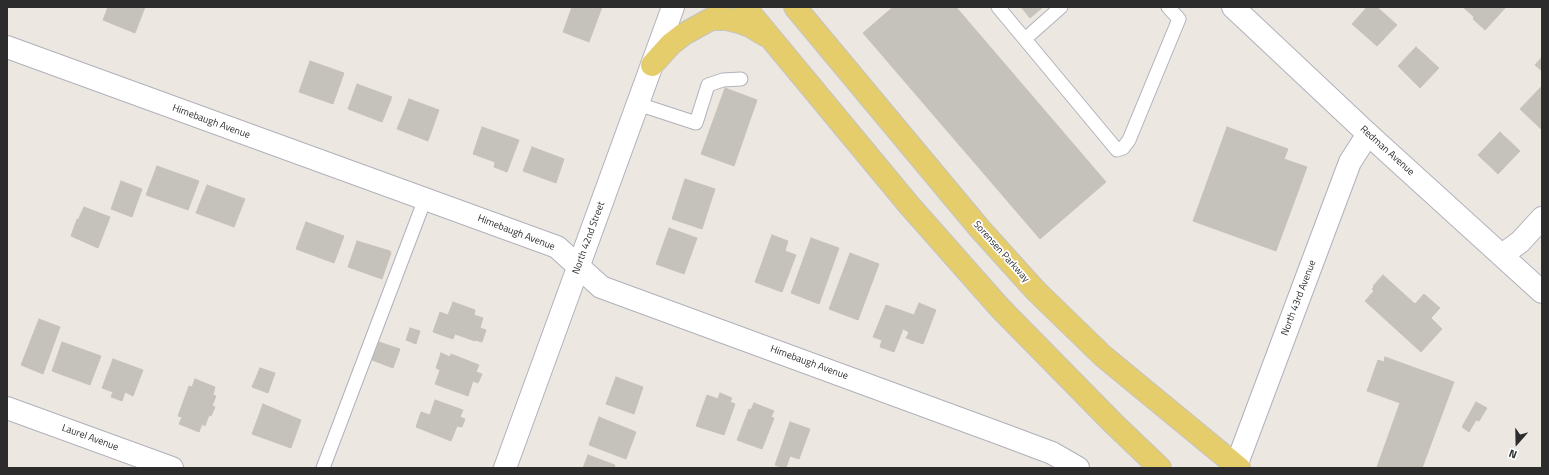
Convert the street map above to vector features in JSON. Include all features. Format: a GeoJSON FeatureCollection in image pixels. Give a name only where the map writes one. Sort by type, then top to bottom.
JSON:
{"type":"FeatureCollection","features":[{"type":"Feature","properties":{"kind":"main road"},"geometry":{"type":"LineString","coordinates":[[745,7],[909,205],[1000,308],[1103,413],[1160,468]]}},
{"type":"Feature","properties":{"kind":"main road","name":"Sorensen Parkway"},"geometry":{"type":"LineString","coordinates":[[795,7],[980,229],[1036,291],[1103,356],[1237,467]]}},
{"type":"Feature","properties":{"kind":"main road"},"geometry":{"type":"LineString","coordinates":[[652,65],[671,44],[684,34],[711,19],[727,19],[739,22],[750,26],[772,40]]}},
{"type":"Feature","properties":{"kind":"street","name":"North 42nd Street"},"geometry":{"type":"LineString","coordinates":[[505,468],[673,7]]}},
{"type":"Feature","properties":{"kind":"street","name":"Redman Avenue"},"geometry":{"type":"LineString","coordinates":[[1233,7],[1368,134],[1542,292]]}},
{"type":"Feature","properties":{"kind":"street","name":"Himebaugh Avenue"},"geometry":{"type":"LineString","coordinates":[[7,47],[556,247],[600,287],[1004,434],[1052,453],[1078,468]]}},
{"type":"Feature","properties":{"kind":"street","name":"North 43rd Avenue"},"geometry":{"type":"LineString","coordinates":[[1237,467],[1350,162],[1368,134]]}},
{"type":"Feature","properties":{"kind":"street"},"geometry":{"type":"LineString","coordinates":[[1502,255],[1520,242],[1542,218]]}},
{"type":"Feature","properties":{"kind":"street","name":"Laurel Avenue"},"geometry":{"type":"LineString","coordinates":[[7,408],[172,468]]}},
{"type":"Feature","properties":{"kind":"lane"},"geometry":{"type":"LineString","coordinates":[[1025,39],[1062,7]]}},
{"type":"Feature","properties":{"kind":"lane"},"geometry":{"type":"LineString","coordinates":[[1004,9],[1025,39],[1117,150],[1123,148],[1129,140],[1179,19],[1168,7]]}},
{"type":"Feature","properties":{"kind":"lane"},"geometry":{"type":"LineString","coordinates":[[638,104],[696,123],[708,85],[723,80],[741,78]]}},
{"type":"Feature","properties":{"kind":"lane"},"geometry":{"type":"LineString","coordinates":[[323,468],[425,199]]}},
{"type":"Feature","properties":{"kind":"building"},"geometry":{"type":"Polygon","coordinates":[[[108,7],[145,7],[135,33],[103,20],[108,7]]]}},
{"type":"Feature","properties":{"kind":"building"},"geometry":{"type":"Polygon","coordinates":[[[572,7],[602,7],[589,42],[563,32],[572,7]]]}},
{"type":"Feature","properties":{"kind":"building"},"geometry":{"type":"Polygon","coordinates":[[[893,7],[956,7],[1106,182],[1040,239],[863,33],[893,7]]]}},
{"type":"Feature","properties":{"kind":"building"},"geometry":{"type":"Polygon","coordinates":[[[1021,7],[1043,7],[1030,18],[1021,7]]]}},
{"type":"Feature","properties":{"kind":"building"},"geometry":{"type":"Polygon","coordinates":[[[1367,7],[1377,7],[1397,25],[1377,46],[1352,24],[1367,7]]]}},
{"type":"Feature","properties":{"kind":"building"},"geometry":{"type":"Polygon","coordinates":[[[1463,7],[1506,7],[1485,30],[1463,7]]]}},
{"type":"Feature","properties":{"kind":"building"},"geometry":{"type":"Polygon","coordinates":[[[1416,47],[1439,68],[1420,88],[1398,66],[1416,47]]]}},
{"type":"Feature","properties":{"kind":"building"},"geometry":{"type":"Polygon","coordinates":[[[1542,57],[1542,71],[1535,65],[1542,57]]]}},
{"type":"Feature","properties":{"kind":"building"},"geometry":{"type":"Polygon","coordinates":[[[310,61],[344,73],[333,104],[299,92],[310,61]]]}},
{"type":"Feature","properties":{"kind":"building"},"geometry":{"type":"Polygon","coordinates":[[[357,84],[392,97],[382,122],[348,109],[357,84]]]}},
{"type":"Feature","properties":{"kind":"building"},"geometry":{"type":"Polygon","coordinates":[[[1541,87],[1542,88],[1542,130],[1520,109],[1541,87]]]}},
{"type":"Feature","properties":{"kind":"building"},"geometry":{"type":"Polygon","coordinates":[[[725,88],[757,100],[734,166],[701,154],[725,88]]]}},
{"type":"Feature","properties":{"kind":"building"},"geometry":{"type":"Polygon","coordinates":[[[409,99],[439,110],[428,141],[397,129],[409,99]]]}},
{"type":"Feature","properties":{"kind":"building"},"geometry":{"type":"Polygon","coordinates":[[[482,127],[519,140],[507,172],[494,167],[495,162],[473,154],[482,127]]]}},
{"type":"Feature","properties":{"kind":"building"},"geometry":{"type":"Polygon","coordinates":[[[1227,127],[1288,149],[1284,159],[1307,167],[1276,251],[1193,221],[1227,127]]]}},
{"type":"Feature","properties":{"kind":"building"},"geometry":{"type":"Polygon","coordinates":[[[1500,132],[1520,151],[1498,174],[1478,155],[1500,132]]]}},
{"type":"Feature","properties":{"kind":"building"},"geometry":{"type":"Polygon","coordinates":[[[532,147],[564,159],[556,183],[523,171],[532,147]]]}},
{"type":"Feature","properties":{"kind":"building"},"geometry":{"type":"Polygon","coordinates":[[[157,166],[199,181],[188,210],[146,195],[157,166]]]}},
{"type":"Feature","properties":{"kind":"building"},"geometry":{"type":"Polygon","coordinates":[[[685,179],[715,189],[702,229],[672,219],[685,179]]]}},
{"type":"Feature","properties":{"kind":"building"},"geometry":{"type":"Polygon","coordinates":[[[121,181],[142,189],[132,217],[111,209],[121,181]]]}},
{"type":"Feature","properties":{"kind":"building"},"geometry":{"type":"Polygon","coordinates":[[[207,185],[245,199],[234,227],[196,213],[207,185]]]}},
{"type":"Feature","properties":{"kind":"building"},"geometry":{"type":"Polygon","coordinates":[[[84,207],[110,217],[98,248],[71,236],[77,219],[78,220],[84,207]]]}},
{"type":"Feature","properties":{"kind":"building"},"geometry":{"type":"Polygon","coordinates":[[[306,222],[344,236],[334,263],[296,249],[306,222]]]}},
{"type":"Feature","properties":{"kind":"building"},"geometry":{"type":"Polygon","coordinates":[[[669,228],[697,238],[684,274],[656,264],[669,228]]]}},
{"type":"Feature","properties":{"kind":"building"},"geometry":{"type":"Polygon","coordinates":[[[772,235],[788,241],[785,251],[796,255],[782,292],[755,282],[772,235]]]}},
{"type":"Feature","properties":{"kind":"building"},"geometry":{"type":"Polygon","coordinates":[[[811,238],[839,248],[819,304],[791,293],[811,238]]]}},
{"type":"Feature","properties":{"kind":"building"},"geometry":{"type":"Polygon","coordinates":[[[357,241],[390,251],[391,253],[382,279],[348,267],[357,241]]]}},
{"type":"Feature","properties":{"kind":"building"},"geometry":{"type":"Polygon","coordinates":[[[850,253],[879,264],[858,320],[829,309],[850,253]]]}},
{"type":"Feature","properties":{"kind":"building"},"geometry":{"type":"Polygon","coordinates":[[[1383,275],[1415,304],[1424,294],[1440,308],[1431,318],[1442,329],[1421,352],[1365,301],[1374,291],[1372,289],[1374,287],[1373,286],[1383,275]]]}},
{"type":"Feature","properties":{"kind":"building"},"geometry":{"type":"Polygon","coordinates":[[[453,302],[475,310],[474,315],[483,318],[480,328],[486,330],[482,342],[455,334],[453,339],[433,332],[440,312],[448,315],[453,302]]]}},
{"type":"Feature","properties":{"kind":"building"},"geometry":{"type":"Polygon","coordinates":[[[919,303],[936,310],[923,344],[906,338],[909,332],[903,329],[894,352],[880,347],[882,340],[873,337],[886,305],[914,315],[919,303]]]}},
{"type":"Feature","properties":{"kind":"building"},"geometry":{"type":"Polygon","coordinates":[[[39,319],[60,327],[43,374],[21,365],[39,319]]]}},
{"type":"Feature","properties":{"kind":"building"},"geometry":{"type":"Polygon","coordinates":[[[410,328],[420,331],[416,344],[406,340],[410,328]]]}},
{"type":"Feature","properties":{"kind":"building"},"geometry":{"type":"Polygon","coordinates":[[[62,342],[101,356],[90,385],[52,371],[62,342]]]}},
{"type":"Feature","properties":{"kind":"building"},"geometry":{"type":"Polygon","coordinates":[[[379,342],[400,349],[393,368],[372,360],[379,342]]]}},
{"type":"Feature","properties":{"kind":"building"},"geometry":{"type":"Polygon","coordinates":[[[441,353],[450,357],[451,354],[479,365],[476,372],[482,374],[478,383],[473,381],[468,396],[435,384],[440,370],[436,368],[441,353]]]}},
{"type":"Feature","properties":{"kind":"building"},"geometry":{"type":"Polygon","coordinates":[[[1385,357],[1454,382],[1422,468],[1377,467],[1400,403],[1367,391],[1378,360],[1384,362],[1385,357]]]}},
{"type":"Feature","properties":{"kind":"building"},"geometry":{"type":"Polygon","coordinates":[[[113,359],[143,370],[133,396],[125,392],[122,401],[111,397],[113,392],[102,388],[113,359]]]}},
{"type":"Feature","properties":{"kind":"building"},"geometry":{"type":"Polygon","coordinates":[[[260,368],[275,373],[268,393],[252,387],[260,368]]]}},
{"type":"Feature","properties":{"kind":"building"},"geometry":{"type":"Polygon","coordinates":[[[616,377],[643,387],[634,414],[606,404],[616,377]]]}},
{"type":"Feature","properties":{"kind":"building"},"geometry":{"type":"Polygon","coordinates":[[[195,379],[215,387],[213,395],[216,396],[212,406],[215,407],[211,416],[209,415],[205,426],[202,424],[199,432],[179,424],[182,417],[178,416],[189,386],[192,387],[195,379]]]}},
{"type":"Feature","properties":{"kind":"building"},"geometry":{"type":"Polygon","coordinates":[[[720,393],[732,398],[730,402],[735,404],[724,435],[696,426],[707,395],[718,399],[720,393]]]}},
{"type":"Feature","properties":{"kind":"building"},"geometry":{"type":"Polygon","coordinates":[[[435,400],[463,410],[460,417],[465,419],[462,427],[457,426],[451,441],[416,427],[421,412],[430,415],[435,400]]]}},
{"type":"Feature","properties":{"kind":"building"},"geometry":{"type":"Polygon","coordinates":[[[1476,402],[1487,408],[1479,421],[1476,420],[1469,432],[1462,427],[1476,402]]]}},
{"type":"Feature","properties":{"kind":"building"},"geometry":{"type":"Polygon","coordinates":[[[754,403],[774,411],[771,417],[774,418],[762,449],[737,440],[749,409],[751,410],[754,403]]]}},
{"type":"Feature","properties":{"kind":"building"},"geometry":{"type":"Polygon","coordinates":[[[263,404],[301,420],[291,448],[252,434],[263,404]]]}},
{"type":"Feature","properties":{"kind":"building"},"geometry":{"type":"Polygon","coordinates":[[[599,417],[636,432],[626,459],[589,445],[599,417]]]}},
{"type":"Feature","properties":{"kind":"building"},"geometry":{"type":"Polygon","coordinates":[[[790,422],[810,429],[799,459],[790,456],[786,468],[783,468],[775,465],[790,422]]]}},
{"type":"Feature","properties":{"kind":"building"},"geometry":{"type":"Polygon","coordinates":[[[588,455],[615,465],[614,468],[583,468],[588,455]]]}}]}
